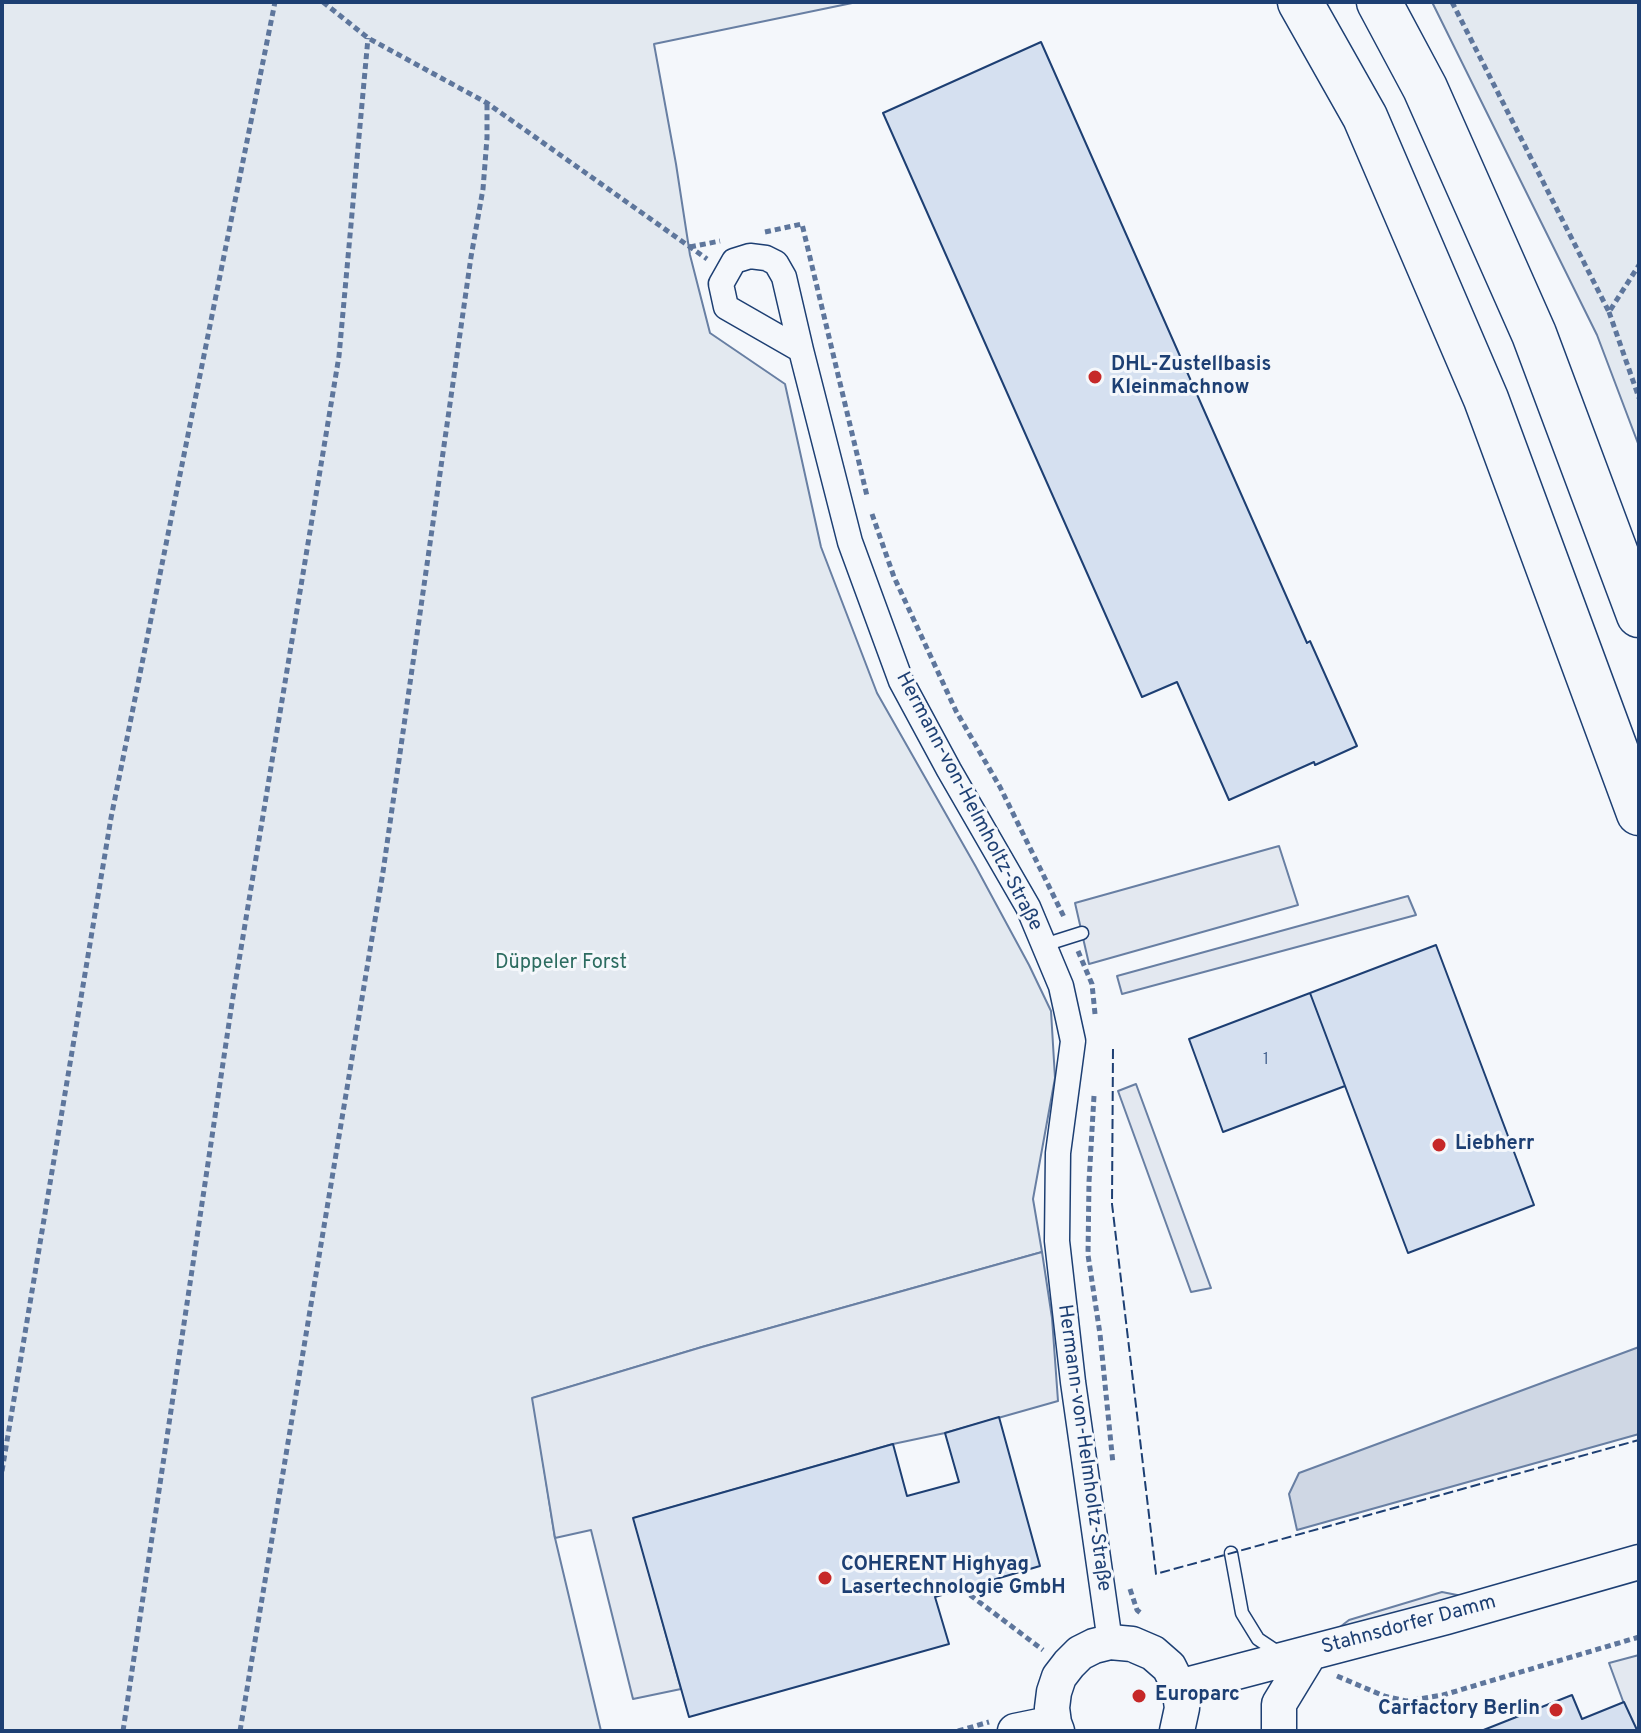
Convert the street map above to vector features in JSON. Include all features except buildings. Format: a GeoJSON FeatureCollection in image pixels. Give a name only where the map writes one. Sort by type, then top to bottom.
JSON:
{"type":"FeatureCollection","features":[{"type":"Feature","properties":{"kind":"highway"},"geometry":{"type":"LineString","coordinates":[[1300,2],[1365,117],[1486,399],[1639,813]]}},
{"type":"Feature","properties":{"kind":"highway"},"geometry":{"type":"LineString","coordinates":[[1379,2],[1425,88],[1534,334],[1639,615]]}},
{"type":"Feature","properties":{"kind":"street","name":"Hermann-von-Helmholtz-Straße"},"geometry":{"type":"LineString","coordinates":[[727,274],[734,261],[750,256],[776,263],[784,277],[850,542],[901,681],[1028,907],[1061,986],[1073,1041],[1058,1153],[1057,1241],[1073,1382],[1110,1642]]}},
{"type":"Feature","properties":{"kind":"street"},"geometry":{"type":"LineString","coordinates":[[727,274],[721,284],[726,307],[801,350]]}},
{"type":"Feature","properties":{"kind":"street","name":"Stahnsdorfer Damm"},"geometry":{"type":"LineString","coordinates":[[1179,1687],[1304,1666],[1458,1613],[1639,1562]]}},
{"type":"Feature","properties":{"kind":"street"},"geometry":{"type":"LineString","coordinates":[[1015,1731],[1056,1727],[1052,1708],[1059,1677],[1080,1653],[1110,1642],[1132,1644],[1153,1653],[1169,1667],[1179,1687],[1182,1708],[1180,1730]]}},
{"type":"Feature","properties":{"kind":"street"},"geometry":{"type":"LineString","coordinates":[[1279,1731],[1279,1704],[1304,1666]]}},
{"type":"Feature","properties":{"kind":"lane"},"geometry":{"type":"LineString","coordinates":[[1044,945],[1077,935]]}},
{"type":"Feature","properties":{"kind":"lane"},"geometry":{"type":"LineString","coordinates":[[1231,1553],[1242,1613],[1258,1639],[1304,1666]]}},
{"type":"Feature","properties":{"kind":"path"},"geometry":{"type":"LineString","coordinates":[[2,1471],[111,818],[275,2]]}},
{"type":"Feature","properties":{"kind":"path"},"geometry":{"type":"LineString","coordinates":[[323,2],[368,38],[487,103],[727,274]]}},
{"type":"Feature","properties":{"kind":"path"},"geometry":{"type":"LineString","coordinates":[[1452,2],[1609,312],[1639,398]]}},
{"type":"Feature","properties":{"kind":"path"},"geometry":{"type":"LineString","coordinates":[[123,1731],[235,988],[339,356],[368,38]]}},
{"type":"Feature","properties":{"kind":"path"},"geometry":{"type":"LineString","coordinates":[[240,1731],[386,857],[483,189],[487,103]]}},
{"type":"Feature","properties":{"kind":"path"},"geometry":{"type":"LineString","coordinates":[[760,233],[802,224],[872,515],[894,577],[956,711],[1000,787],[1077,935],[1092,984],[1096,1020]]}},
{"type":"Feature","properties":{"kind":"path"},"geometry":{"type":"LineString","coordinates":[[690,247],[732,238]]}},
{"type":"Feature","properties":{"kind":"path"},"geometry":{"type":"LineString","coordinates":[[1609,312],[1639,265]]}},
{"type":"Feature","properties":{"kind":"path"},"geometry":{"type":"LineString","coordinates":[[1094,1092],[1088,1255],[1114,1469]]}},
{"type":"Feature","properties":{"kind":"path"},"geometry":{"type":"LineString","coordinates":[[1128,1584],[1137,1610],[1148,1620]]}},
{"type":"Feature","properties":{"kind":"path"},"geometry":{"type":"LineString","coordinates":[[962,1589],[1044,1651]]}},
{"type":"Feature","properties":{"kind":"path"},"geometry":{"type":"LineString","coordinates":[[1304,1666],[1384,1696],[1406,1701],[1443,1695],[1639,1637]]}},
{"type":"Feature","properties":{"kind":"green space","name":"Düppeler Forst"},"geometry":{"type":"Polygon","coordinates":[[[2,2],[857,2],[654,44],[690,255],[710,333],[785,384],[821,547],[877,693],[976,867],[1051,1011],[1055,1078],[1033,1199],[1042,1252],[702,1347],[533,1398],[555,1538],[601,1731],[2,1731],[2,2]]]}},
{"type":"Feature","properties":{"kind":"green space"},"geometry":{"type":"Polygon","coordinates":[[[1432,2],[1639,2],[1639,446],[1597,335],[1432,2]]]}},
{"type":"Feature","properties":{"kind":"shaded area"},"geometry":{"type":"Polygon","coordinates":[[[1279,846],[1298,905],[1089,964],[1075,903],[1279,846]]]}},
{"type":"Feature","properties":{"kind":"shaded area"},"geometry":{"type":"Polygon","coordinates":[[[1408,896],[1416,915],[1122,994],[1117,976],[1408,896]]]}},
{"type":"Feature","properties":{"kind":"shaded area"},"geometry":{"type":"Polygon","coordinates":[[[1136,1084],[1211,1288],[1191,1292],[1118,1091],[1136,1084]]]}},
{"type":"Feature","properties":{"kind":"shaded area"},"geometry":{"type":"Polygon","coordinates":[[[1042,1252],[1052,1318],[1058,1401],[945,1433],[893,1444],[634,1518],[681,1689],[633,1699],[591,1530],[555,1538],[532,1398],[1042,1252]]]}},
{"type":"Feature","properties":{"kind":"shaded area"},"geometry":{"type":"Polygon","coordinates":[[[1639,1347],[1639,1434],[1297,1530],[1289,1494],[1299,1473],[1639,1347]]]}},
{"type":"Feature","properties":{"kind":"shaded area"},"geometry":{"type":"Polygon","coordinates":[[[1442,1592],[1462,1596],[1331,1634],[1349,1620],[1442,1592]]]}},
{"type":"Feature","properties":{"kind":"shaded area"},"geometry":{"type":"Polygon","coordinates":[[[1639,1655],[1639,1731],[1634,1731],[1609,1663],[1639,1655]]]}},
{"type":"Feature","properties":{"kind":"fence"},"geometry":{"type":"LineString","coordinates":[[1113,1049],[1112,1204],[1156,1574],[1639,1440]]}},
{"type":"Feature","properties":{"kind":"place","name":"DHL-Zustellbasis Kleinmachnow"},"geometry":{"type":"Point","coordinates":[1095,377]}},
{"type":"Feature","properties":{"kind":"place","name":"Liebherr"},"geometry":{"type":"Point","coordinates":[1439,1145]}},
{"type":"Feature","properties":{"kind":"place","name":"COHERENT Highyag Lasertechnologie GmbH"},"geometry":{"type":"Point","coordinates":[825,1578]}},
{"type":"Feature","properties":{"kind":"place","name":"Europarc"},"geometry":{"type":"Point","coordinates":[1139,1696]}},
{"type":"Feature","properties":{"kind":"place","name":"Carfactory Berlin"},"geometry":{"type":"Point","coordinates":[1556,1710]}}]}
